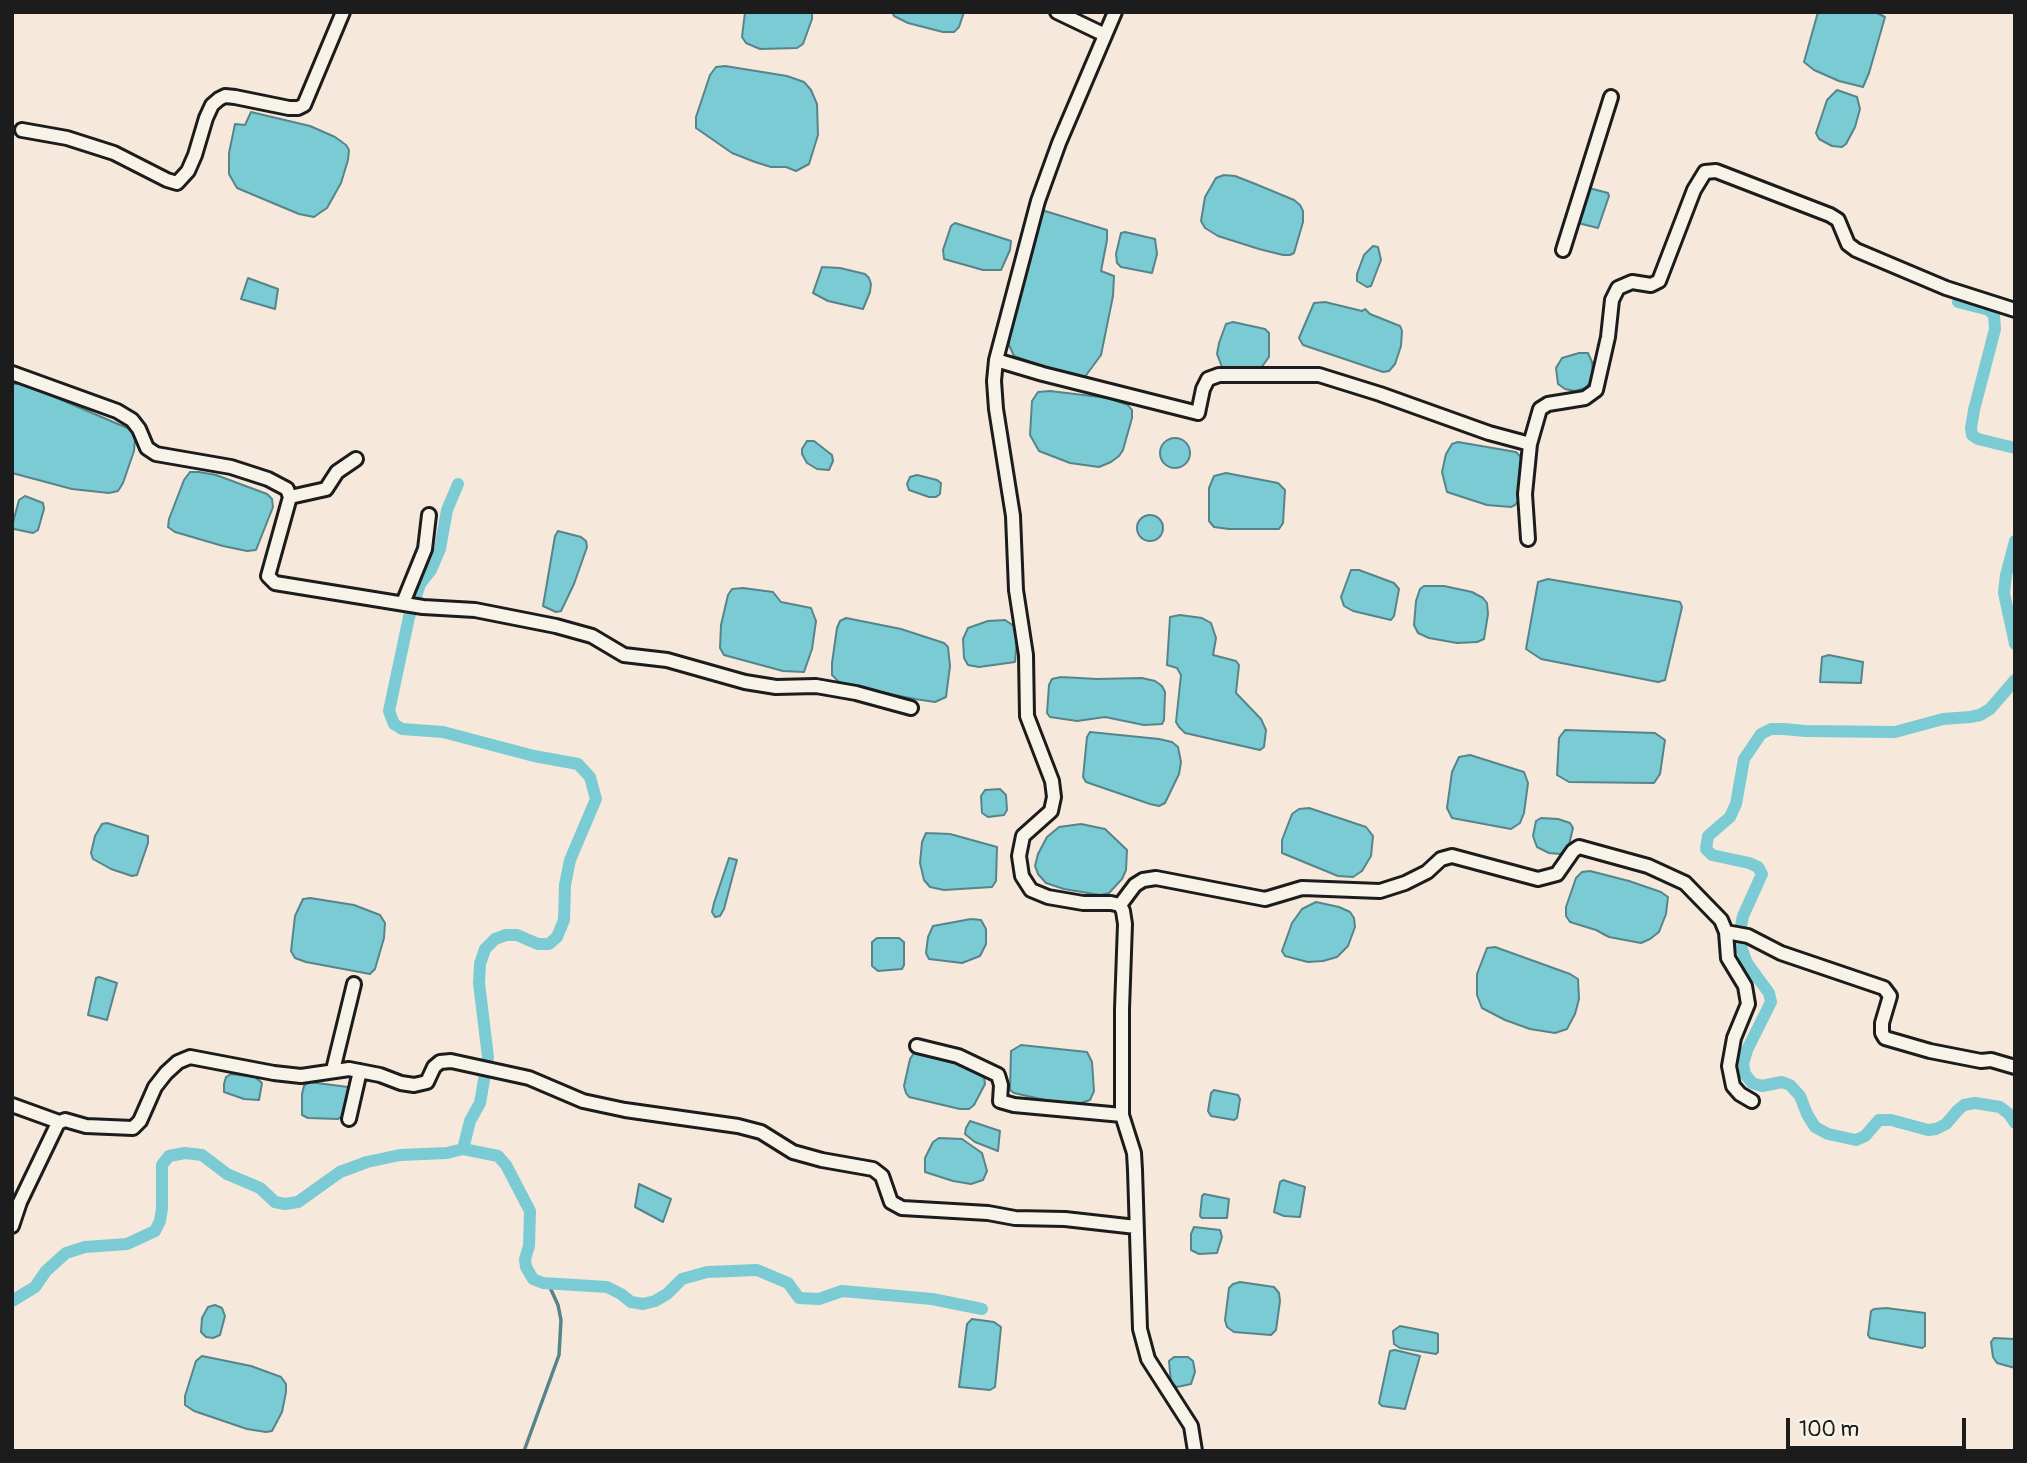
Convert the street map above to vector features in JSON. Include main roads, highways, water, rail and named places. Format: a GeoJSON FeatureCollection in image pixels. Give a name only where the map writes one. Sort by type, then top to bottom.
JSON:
{"type":"FeatureCollection","features":[{"type":"Feature","properties":{"kind":"water"},"geometry":{"type":"Polygon","coordinates":[[[745,12],[812,12],[812,19],[803,44],[797,48],[760,49],[746,43],[742,37],[745,12]]]}},
{"type":"Feature","properties":{"kind":"water"},"geometry":{"type":"Polygon","coordinates":[[[892,12],[964,12],[959,27],[954,32],[943,32],[908,23],[894,16],[892,12]]]}},
{"type":"Feature","properties":{"kind":"water"},"geometry":{"type":"Polygon","coordinates":[[[1818,12],[1875,12],[1885,17],[1863,87],[1839,81],[1814,70],[1804,62],[1818,12]]]}},
{"type":"Feature","properties":{"kind":"water"},"geometry":{"type":"Polygon","coordinates":[[[725,66],[787,76],[804,82],[811,90],[817,104],[818,135],[809,164],[796,171],[755,162],[732,153],[696,128],[696,117],[710,75],[716,67],[725,66]]]}},
{"type":"Feature","properties":{"kind":"water"},"geometry":{"type":"Polygon","coordinates":[[[1837,90],[1857,97],[1860,109],[1855,127],[1842,147],[1832,146],[1819,139],[1816,133],[1827,100],[1837,90]]]}},
{"type":"Feature","properties":{"kind":"water"},"geometry":{"type":"Polygon","coordinates":[[[251,112],[310,126],[335,137],[349,150],[341,183],[327,208],[314,217],[299,214],[237,188],[229,174],[229,153],[235,124],[245,125],[251,112]]]}},
{"type":"Feature","properties":{"kind":"water"},"geometry":{"type":"Polygon","coordinates":[[[1224,175],[1253,183],[1300,205],[1303,222],[1294,253],[1283,255],[1259,249],[1218,236],[1205,228],[1201,221],[1205,197],[1216,178],[1224,175]]]}},
{"type":"Feature","properties":{"kind":"water"},"geometry":{"type":"Polygon","coordinates":[[[1589,188],[1608,193],[1609,196],[1598,228],[1578,223],[1576,220],[1589,188]]]}},
{"type":"Feature","properties":{"kind":"water"},"geometry":{"type":"Polygon","coordinates":[[[1041,212],[1107,230],[1101,271],[1114,276],[1113,296],[1101,355],[1084,378],[1014,356],[1009,345],[1009,336],[1041,212]]]}},
{"type":"Feature","properties":{"kind":"water"},"geometry":{"type":"Polygon","coordinates":[[[955,223],[1011,241],[1001,270],[983,270],[944,259],[943,250],[951,226],[955,223]]]}},
{"type":"Feature","properties":{"kind":"water"},"geometry":{"type":"Polygon","coordinates":[[[1121,233],[1155,239],[1157,254],[1152,273],[1121,267],[1117,263],[1116,254],[1121,233]]]}},
{"type":"Feature","properties":{"kind":"water"},"geometry":{"type":"Polygon","coordinates":[[[1373,246],[1378,247],[1381,260],[1371,286],[1367,287],[1357,281],[1357,274],[1364,255],[1373,246]]]}},
{"type":"Feature","properties":{"kind":"water"},"geometry":{"type":"Polygon","coordinates":[[[822,267],[840,268],[865,274],[869,278],[870,292],[863,309],[828,301],[813,293],[822,267]]]}},
{"type":"Feature","properties":{"kind":"water"},"geometry":{"type":"Polygon","coordinates":[[[248,278],[278,289],[275,309],[241,299],[248,278]]]}},
{"type":"Feature","properties":{"kind":"water"},"geometry":{"type":"Polygon","coordinates":[[[1325,302],[1362,311],[1365,309],[1370,314],[1400,326],[1401,346],[1395,364],[1389,371],[1383,372],[1303,345],[1299,338],[1314,303],[1325,302]]]}},
{"type":"Feature","properties":{"kind":"water"},"geometry":{"type":"Polygon","coordinates":[[[1233,322],[1265,329],[1269,333],[1269,357],[1261,368],[1254,370],[1222,367],[1217,354],[1219,343],[1226,324],[1233,322]]]}},
{"type":"Feature","properties":{"kind":"water"},"geometry":{"type":"Polygon","coordinates":[[[1588,353],[1592,362],[1593,374],[1590,383],[1575,391],[1565,389],[1558,384],[1556,368],[1562,358],[1588,353]]]}},
{"type":"Feature","properties":{"kind":"water"},"geometry":{"type":"Polygon","coordinates":[[[14,384],[24,384],[132,430],[135,439],[134,451],[118,491],[109,493],[72,489],[12,473],[14,384]]]}},
{"type":"Feature","properties":{"kind":"water"},"geometry":{"type":"Polygon","coordinates":[[[1038,392],[1108,398],[1128,405],[1132,410],[1132,418],[1119,456],[1099,467],[1070,463],[1039,451],[1030,435],[1032,401],[1038,392]]]}},
{"type":"Feature","properties":{"kind":"water"},"geometry":{"type":"Polygon","coordinates":[[[1175,438],[1186,442],[1190,453],[1186,464],[1175,468],[1164,464],[1160,453],[1164,442],[1175,438]]]}},
{"type":"Feature","properties":{"kind":"water"},"geometry":{"type":"Polygon","coordinates":[[[807,441],[814,441],[832,455],[833,461],[829,470],[817,469],[807,463],[802,449],[807,441]]]}},
{"type":"Feature","properties":{"kind":"water"},"geometry":{"type":"Polygon","coordinates":[[[1458,442],[1516,452],[1520,456],[1522,462],[1519,500],[1515,505],[1487,505],[1447,492],[1442,472],[1446,454],[1452,444],[1458,442]]]}},
{"type":"Feature","properties":{"kind":"water"},"geometry":{"type":"Polygon","coordinates":[[[190,472],[216,475],[267,494],[272,499],[273,507],[256,550],[223,546],[175,532],[168,527],[184,480],[190,472]]]}},
{"type":"Feature","properties":{"kind":"water"},"geometry":{"type":"Polygon","coordinates":[[[1226,473],[1278,483],[1285,490],[1283,523],[1279,529],[1214,527],[1209,521],[1209,488],[1214,476],[1226,473]]]}},
{"type":"Feature","properties":{"kind":"water"},"geometry":{"type":"Polygon","coordinates":[[[917,475],[941,483],[940,494],[929,497],[909,490],[907,484],[910,477],[917,475]]]}},
{"type":"Feature","properties":{"kind":"water"},"geometry":{"type":"Polygon","coordinates":[[[25,496],[43,503],[38,530],[33,533],[14,529],[12,526],[19,500],[25,496]]]}},
{"type":"Feature","properties":{"kind":"water"},"geometry":{"type":"Polygon","coordinates":[[[1150,515],[1159,519],[1163,528],[1159,537],[1150,541],[1141,537],[1137,528],[1141,519],[1150,515]]]}},
{"type":"Feature","properties":{"kind":"water"},"geometry":{"type":"Polygon","coordinates":[[[558,531],[581,537],[586,541],[587,547],[574,584],[561,611],[556,612],[543,606],[558,531]]]}},
{"type":"Feature","properties":{"kind":"water"},"geometry":{"type":"Polygon","coordinates":[[[1351,570],[1359,570],[1394,583],[1399,589],[1391,620],[1353,611],[1344,606],[1341,597],[1351,570]]]}},
{"type":"Feature","properties":{"kind":"water"},"geometry":{"type":"Polygon","coordinates":[[[1548,579],[1680,602],[1682,607],[1665,680],[1658,682],[1541,659],[1526,649],[1538,582],[1548,579]]]}},
{"type":"Feature","properties":{"kind":"water"},"geometry":{"type":"Polygon","coordinates":[[[1424,586],[1444,586],[1472,592],[1483,598],[1487,603],[1488,614],[1484,639],[1457,643],[1429,638],[1418,633],[1414,625],[1416,601],[1420,589],[1424,586]]]}},
{"type":"Feature","properties":{"kind":"water"},"geometry":{"type":"Polygon","coordinates":[[[732,589],[773,592],[781,602],[811,608],[816,621],[812,649],[804,672],[783,671],[724,655],[720,648],[721,625],[728,595],[732,589]]]}},
{"type":"Feature","properties":{"kind":"water"},"geometry":{"type":"Polygon","coordinates":[[[1180,615],[1202,618],[1211,623],[1216,638],[1213,655],[1236,661],[1239,665],[1236,693],[1261,719],[1266,730],[1264,747],[1260,750],[1185,733],[1176,722],[1181,675],[1177,668],[1167,665],[1170,617],[1180,615]]]}},
{"type":"Feature","properties":{"kind":"water"},"geometry":{"type":"Polygon","coordinates":[[[846,618],[901,629],[944,643],[948,647],[950,666],[946,697],[935,702],[843,685],[832,675],[832,663],[837,628],[840,621],[846,618]]]}},
{"type":"Feature","properties":{"kind":"water"},"geometry":{"type":"Polygon","coordinates":[[[1005,620],[1014,626],[1017,639],[1015,662],[979,667],[968,665],[964,658],[963,639],[968,628],[988,621],[1005,620]]]}},
{"type":"Feature","properties":{"kind":"water"},"geometry":{"type":"Polygon","coordinates":[[[1829,655],[1863,662],[1861,683],[1820,682],[1822,657],[1829,655]]]}},
{"type":"Feature","properties":{"kind":"water"},"geometry":{"type":"Polygon","coordinates":[[[1142,678],[1155,681],[1165,692],[1164,720],[1162,724],[1144,725],[1105,717],[1077,721],[1050,717],[1047,713],[1049,685],[1052,679],[1142,678]]]}},
{"type":"Feature","properties":{"kind":"water"},"geometry":{"type":"Polygon","coordinates":[[[1565,730],[1655,733],[1665,740],[1660,774],[1654,783],[1569,782],[1557,775],[1559,738],[1565,730]]]}},
{"type":"Feature","properties":{"kind":"water"},"geometry":{"type":"Polygon","coordinates":[[[1090,732],[1159,739],[1172,742],[1178,747],[1181,762],[1179,774],[1165,803],[1159,806],[1150,804],[1086,782],[1083,777],[1087,737],[1090,732]]]}},
{"type":"Feature","properties":{"kind":"water"},"geometry":{"type":"Polygon","coordinates":[[[1470,755],[1524,772],[1528,783],[1524,813],[1520,823],[1511,829],[1452,818],[1447,808],[1452,772],[1459,757],[1470,755]]]}},
{"type":"Feature","properties":{"kind":"water"},"geometry":{"type":"Polygon","coordinates":[[[1000,789],[1006,795],[1007,810],[1004,815],[988,817],[982,813],[981,796],[985,790],[1000,789]]]}},
{"type":"Feature","properties":{"kind":"water"},"geometry":{"type":"Polygon","coordinates":[[[1309,808],[1366,827],[1373,836],[1371,856],[1362,871],[1353,877],[1338,876],[1282,853],[1282,840],[1292,814],[1299,809],[1309,808]]]}},
{"type":"Feature","properties":{"kind":"water"},"geometry":{"type":"Polygon","coordinates":[[[1541,818],[1570,823],[1573,828],[1568,849],[1560,854],[1549,853],[1537,847],[1533,836],[1536,821],[1541,818]]]}},
{"type":"Feature","properties":{"kind":"water"},"geometry":{"type":"Polygon","coordinates":[[[107,823],[148,836],[137,875],[111,869],[93,859],[91,853],[95,836],[102,824],[107,823]]]}},
{"type":"Feature","properties":{"kind":"water"},"geometry":{"type":"Polygon","coordinates":[[[1081,824],[1105,829],[1127,850],[1126,870],[1122,879],[1109,893],[1100,895],[1064,889],[1046,883],[1038,874],[1035,866],[1047,837],[1059,827],[1081,824]]]}},
{"type":"Feature","properties":{"kind":"water"},"geometry":{"type":"Polygon","coordinates":[[[926,833],[950,834],[997,847],[996,881],[992,887],[944,890],[930,887],[924,880],[920,863],[922,842],[926,833]]]}},
{"type":"Feature","properties":{"kind":"water"},"geometry":{"type":"Polygon","coordinates":[[[729,858],[737,860],[724,909],[720,916],[715,917],[712,912],[714,903],[729,858]]]}},
{"type":"Feature","properties":{"kind":"water"},"geometry":{"type":"Polygon","coordinates":[[[1590,871],[1629,881],[1668,897],[1666,914],[1659,932],[1641,943],[1609,937],[1570,922],[1566,916],[1566,907],[1576,878],[1582,872],[1590,871]]]}},
{"type":"Feature","properties":{"kind":"water"},"geometry":{"type":"Polygon","coordinates":[[[303,899],[354,905],[380,915],[385,923],[384,938],[375,969],[370,974],[295,958],[291,951],[295,916],[303,899]]]}},
{"type":"Feature","properties":{"kind":"water"},"geometry":{"type":"Polygon","coordinates":[[[1316,902],[1350,912],[1355,927],[1348,946],[1337,957],[1323,961],[1308,962],[1285,956],[1282,951],[1292,923],[1302,909],[1316,902]]]}},
{"type":"Feature","properties":{"kind":"water"},"geometry":{"type":"Polygon","coordinates":[[[971,919],[981,920],[986,929],[986,944],[980,956],[962,963],[929,959],[926,953],[933,926],[971,919]]]}},
{"type":"Feature","properties":{"kind":"water"},"geometry":{"type":"Polygon","coordinates":[[[877,938],[899,938],[904,942],[902,969],[878,971],[872,966],[872,942],[877,938]]]}},
{"type":"Feature","properties":{"kind":"water"},"geometry":{"type":"Polygon","coordinates":[[[1495,947],[1578,979],[1579,999],[1567,1029],[1555,1033],[1530,1029],[1482,1008],[1477,995],[1477,974],[1487,948],[1495,947]]]}},
{"type":"Feature","properties":{"kind":"water"},"geometry":{"type":"Polygon","coordinates":[[[96,978],[117,983],[107,1020],[88,1015],[96,978]]]}},
{"type":"Feature","properties":{"kind":"water"},"geometry":{"type":"Polygon","coordinates":[[[1021,1045],[1087,1052],[1092,1062],[1094,1091],[1090,1100],[1081,1103],[1054,1102],[1010,1090],[1011,1051],[1021,1045]]]}},
{"type":"Feature","properties":{"kind":"water"},"geometry":{"type":"Polygon","coordinates":[[[914,1053],[954,1062],[984,1077],[985,1084],[974,1105],[969,1109],[960,1109],[909,1097],[904,1086],[914,1053]]]}},
{"type":"Feature","properties":{"kind":"water"},"geometry":{"type":"Polygon","coordinates":[[[231,1074],[255,1077],[262,1083],[259,1100],[244,1099],[224,1092],[226,1077],[231,1074]]]}},
{"type":"Feature","properties":{"kind":"water"},"geometry":{"type":"Polygon","coordinates":[[[309,1082],[348,1087],[350,1096],[344,1115],[338,1119],[308,1118],[302,1115],[302,1094],[304,1086],[309,1082]]]}},
{"type":"Feature","properties":{"kind":"water"},"geometry":{"type":"Polygon","coordinates":[[[1214,1090],[1238,1095],[1240,1099],[1237,1118],[1234,1120],[1211,1116],[1208,1111],[1214,1090]]]}},
{"type":"Feature","properties":{"kind":"water"},"geometry":{"type":"Polygon","coordinates":[[[970,1121],[1000,1131],[998,1151],[975,1142],[965,1134],[970,1121]]]}},
{"type":"Feature","properties":{"kind":"water"},"geometry":{"type":"Polygon","coordinates":[[[939,1138],[962,1139],[982,1153],[987,1171],[983,1180],[971,1184],[925,1172],[925,1158],[933,1142],[939,1138]]]}},
{"type":"Feature","properties":{"kind":"water"},"geometry":{"type":"Polygon","coordinates":[[[1283,1180],[1305,1187],[1300,1217],[1274,1212],[1280,1182],[1283,1180]]]}},
{"type":"Feature","properties":{"kind":"water"},"geometry":{"type":"Polygon","coordinates":[[[639,1184],[671,1199],[663,1222],[635,1207],[639,1184]]]}},
{"type":"Feature","properties":{"kind":"water"},"geometry":{"type":"Polygon","coordinates":[[[1204,1194],[1229,1199],[1227,1218],[1200,1216],[1204,1194]]]}},
{"type":"Feature","properties":{"kind":"water"},"geometry":{"type":"Polygon","coordinates":[[[1194,1227],[1220,1230],[1222,1237],[1217,1253],[1199,1254],[1191,1250],[1194,1227]]]}},
{"type":"Feature","properties":{"kind":"water"},"geometry":{"type":"Polygon","coordinates":[[[1240,1282],[1274,1287],[1279,1293],[1276,1330],[1271,1335],[1234,1332],[1227,1327],[1225,1320],[1229,1288],[1240,1282]]]}},
{"type":"Feature","properties":{"kind":"water"},"geometry":{"type":"Polygon","coordinates":[[[215,1305],[222,1308],[225,1316],[220,1335],[206,1337],[201,1332],[202,1318],[208,1307],[215,1305]]]}},
{"type":"Feature","properties":{"kind":"water"},"geometry":{"type":"Polygon","coordinates":[[[1886,1308],[1925,1313],[1925,1346],[1922,1348],[1870,1338],[1868,1335],[1871,1311],[1886,1308]]]}},
{"type":"Feature","properties":{"kind":"water"},"geometry":{"type":"Polygon","coordinates":[[[972,1319],[994,1322],[1001,1327],[995,1387],[990,1390],[959,1387],[967,1324],[972,1319]]]}},
{"type":"Feature","properties":{"kind":"water"},"geometry":{"type":"Polygon","coordinates":[[[1400,1326],[1438,1334],[1438,1352],[1436,1354],[1400,1348],[1394,1344],[1393,1331],[1400,1326]]]}},
{"type":"Feature","properties":{"kind":"water"},"geometry":{"type":"Polygon","coordinates":[[[1994,1338],[2015,1339],[2015,1368],[1997,1363],[1993,1357],[1991,1342],[1994,1338]]]}},
{"type":"Feature","properties":{"kind":"water"},"geometry":{"type":"Polygon","coordinates":[[[1390,1351],[1420,1356],[1405,1409],[1382,1406],[1379,1403],[1390,1351]]]}},
{"type":"Feature","properties":{"kind":"water"},"geometry":{"type":"Polygon","coordinates":[[[202,1356],[251,1366],[281,1377],[286,1384],[286,1392],[282,1412],[272,1431],[247,1429],[194,1411],[185,1405],[185,1396],[196,1361],[202,1356]]]}},
{"type":"Feature","properties":{"kind":"water"},"geometry":{"type":"Polygon","coordinates":[[[1174,1357],[1188,1357],[1193,1361],[1195,1372],[1191,1384],[1177,1387],[1171,1384],[1169,1361],[1174,1357]]]}},
{"type":"Feature","properties":{"kind":"waterway"},"geometry":{"type":"LineString","coordinates":[[1958,302],[1989,310],[1994,315],[1995,329],[1974,410],[1972,435],[2015,448]]}},
{"type":"Feature","properties":{"kind":"waterway"},"geometry":{"type":"LineString","coordinates":[[458,484],[447,510],[440,549],[431,570],[420,584],[409,617],[389,711],[394,724],[402,729],[443,732],[534,756],[578,764],[590,777],[596,799],[570,860],[565,885],[564,920],[557,937],[549,944],[538,944],[517,935],[506,935],[495,939],[485,949],[480,964],[479,983],[488,1057],[480,1103],[470,1121],[463,1149]]}},
{"type":"Feature","properties":{"kind":"waterway"},"geometry":{"type":"LineString","coordinates":[[2015,541],[2004,593],[2015,644]]}},
{"type":"Feature","properties":{"kind":"waterway"},"geometry":{"type":"LineString","coordinates":[[2015,680],[1990,709],[1980,715],[1943,719],[1895,732],[1771,729],[1761,734],[1744,759],[1736,804],[1730,817],[1708,836],[1706,849],[1712,855],[1758,867],[1762,874],[1743,916],[1740,944],[1747,963],[1769,993],[1771,1002],[1747,1050],[1743,1064],[1745,1074],[1752,1083],[1762,1086],[1782,1082],[1790,1085],[1800,1096],[1815,1127],[1828,1134],[1856,1140],[1865,1136],[1879,1120],[1891,1120],[1928,1130],[1936,1129],[1946,1124],[1964,1105],[1975,1103],[2000,1107],[2015,1123]]}},
{"type":"Feature","properties":{"kind":"waterway"},"geometry":{"type":"LineString","coordinates":[[12,1301],[35,1287],[46,1271],[66,1253],[85,1247],[127,1244],[155,1231],[162,1208],[162,1165],[169,1156],[185,1153],[202,1155],[227,1174],[260,1188],[275,1202],[285,1204],[298,1202],[340,1172],[367,1162],[400,1155],[447,1153],[463,1149],[498,1156],[506,1165],[530,1211],[526,1267],[533,1279],[543,1283],[607,1287],[631,1302],[643,1304],[667,1294],[682,1279],[707,1272],[757,1270],[788,1283],[799,1298],[819,1299],[842,1291],[932,1299],[982,1309]]}},
{"type":"Feature","properties":{"kind":"waterway"},"geometry":{"type":"LineString","coordinates":[[524,1451],[559,1355],[561,1320],[558,1305],[548,1283]]}}]}
